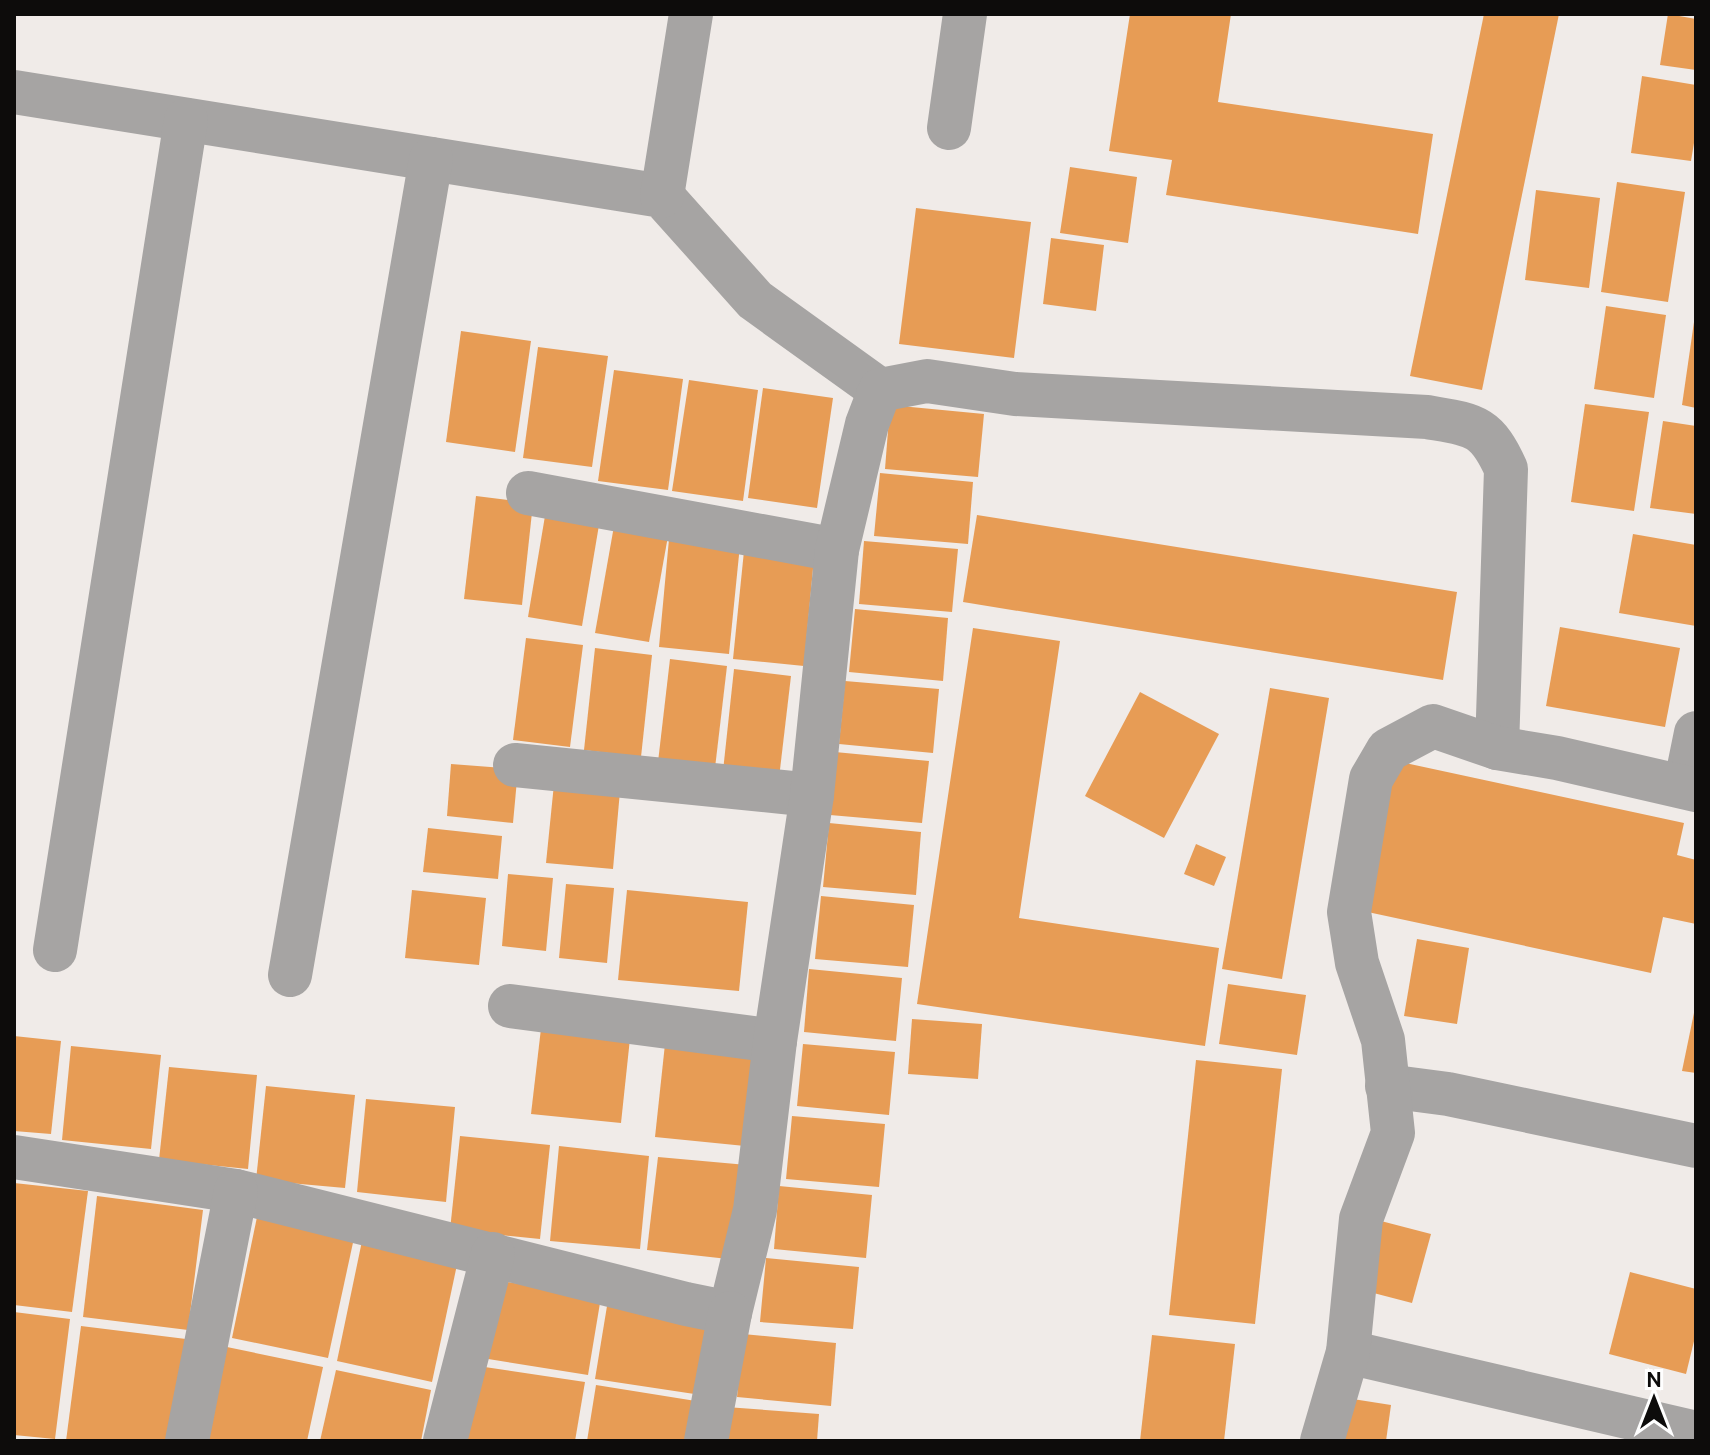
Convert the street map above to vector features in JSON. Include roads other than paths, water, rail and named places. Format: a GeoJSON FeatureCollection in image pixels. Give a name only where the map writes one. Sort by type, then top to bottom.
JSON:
{"type":"FeatureCollection","features":[{"type":"Feature","properties":{"kind":"street"},"geometry":{"type":"LineString","coordinates":[[662,196],[691,14]]}},
{"type":"Feature","properties":{"kind":"street"},"geometry":{"type":"LineString","coordinates":[[949,128],[965,14]]}},
{"type":"Feature","properties":{"kind":"street"},"geometry":{"type":"LineString","coordinates":[[14,92],[662,196],[755,300],[880,390],[927,381],[1015,394],[1427,417],[1471,425],[1495,443],[1506,469],[1497,748]]}},
{"type":"Feature","properties":{"kind":"street"},"geometry":{"type":"LineString","coordinates":[[55,950],[186,120]]}},
{"type":"Feature","properties":{"kind":"street"},"geometry":{"type":"LineString","coordinates":[[290,975],[431,159]]}},
{"type":"Feature","properties":{"kind":"street"},"geometry":{"type":"LineString","coordinates":[[706,1441],[730,1313],[755,1210],[775,1041],[812,795],[837,550],[867,424],[880,390]]}},
{"type":"Feature","properties":{"kind":"street"},"geometry":{"type":"LineString","coordinates":[[528,493],[837,550]]}},
{"type":"Feature","properties":{"kind":"street"},"geometry":{"type":"LineString","coordinates":[[1322,1441],[1348,1352],[1361,1219],[1393,1133],[1383,1040],[1357,963],[1349,912],[1371,779],[1388,750],[1433,726],[1497,748],[1557,758],[1690,789],[1696,733]]}},
{"type":"Feature","properties":{"kind":"street"},"geometry":{"type":"LineString","coordinates":[[515,765],[812,795]]}},
{"type":"Feature","properties":{"kind":"street"},"geometry":{"type":"LineString","coordinates":[[510,1006],[775,1041]]}},
{"type":"Feature","properties":{"kind":"street"},"geometry":{"type":"LineString","coordinates":[[1387,1086],[1448,1094],[1696,1146]]}},
{"type":"Feature","properties":{"kind":"street"},"geometry":{"type":"LineString","coordinates":[[14,1157],[236,1191],[730,1313]]}},
{"type":"Feature","properties":{"kind":"street"},"geometry":{"type":"LineString","coordinates":[[187,1441],[236,1191]]}},
{"type":"Feature","properties":{"kind":"street"},"geometry":{"type":"LineString","coordinates":[[445,1441],[493,1254]]}},
{"type":"Feature","properties":{"kind":"street"},"geometry":{"type":"LineString","coordinates":[[1348,1352],[1696,1433]]}}]}
